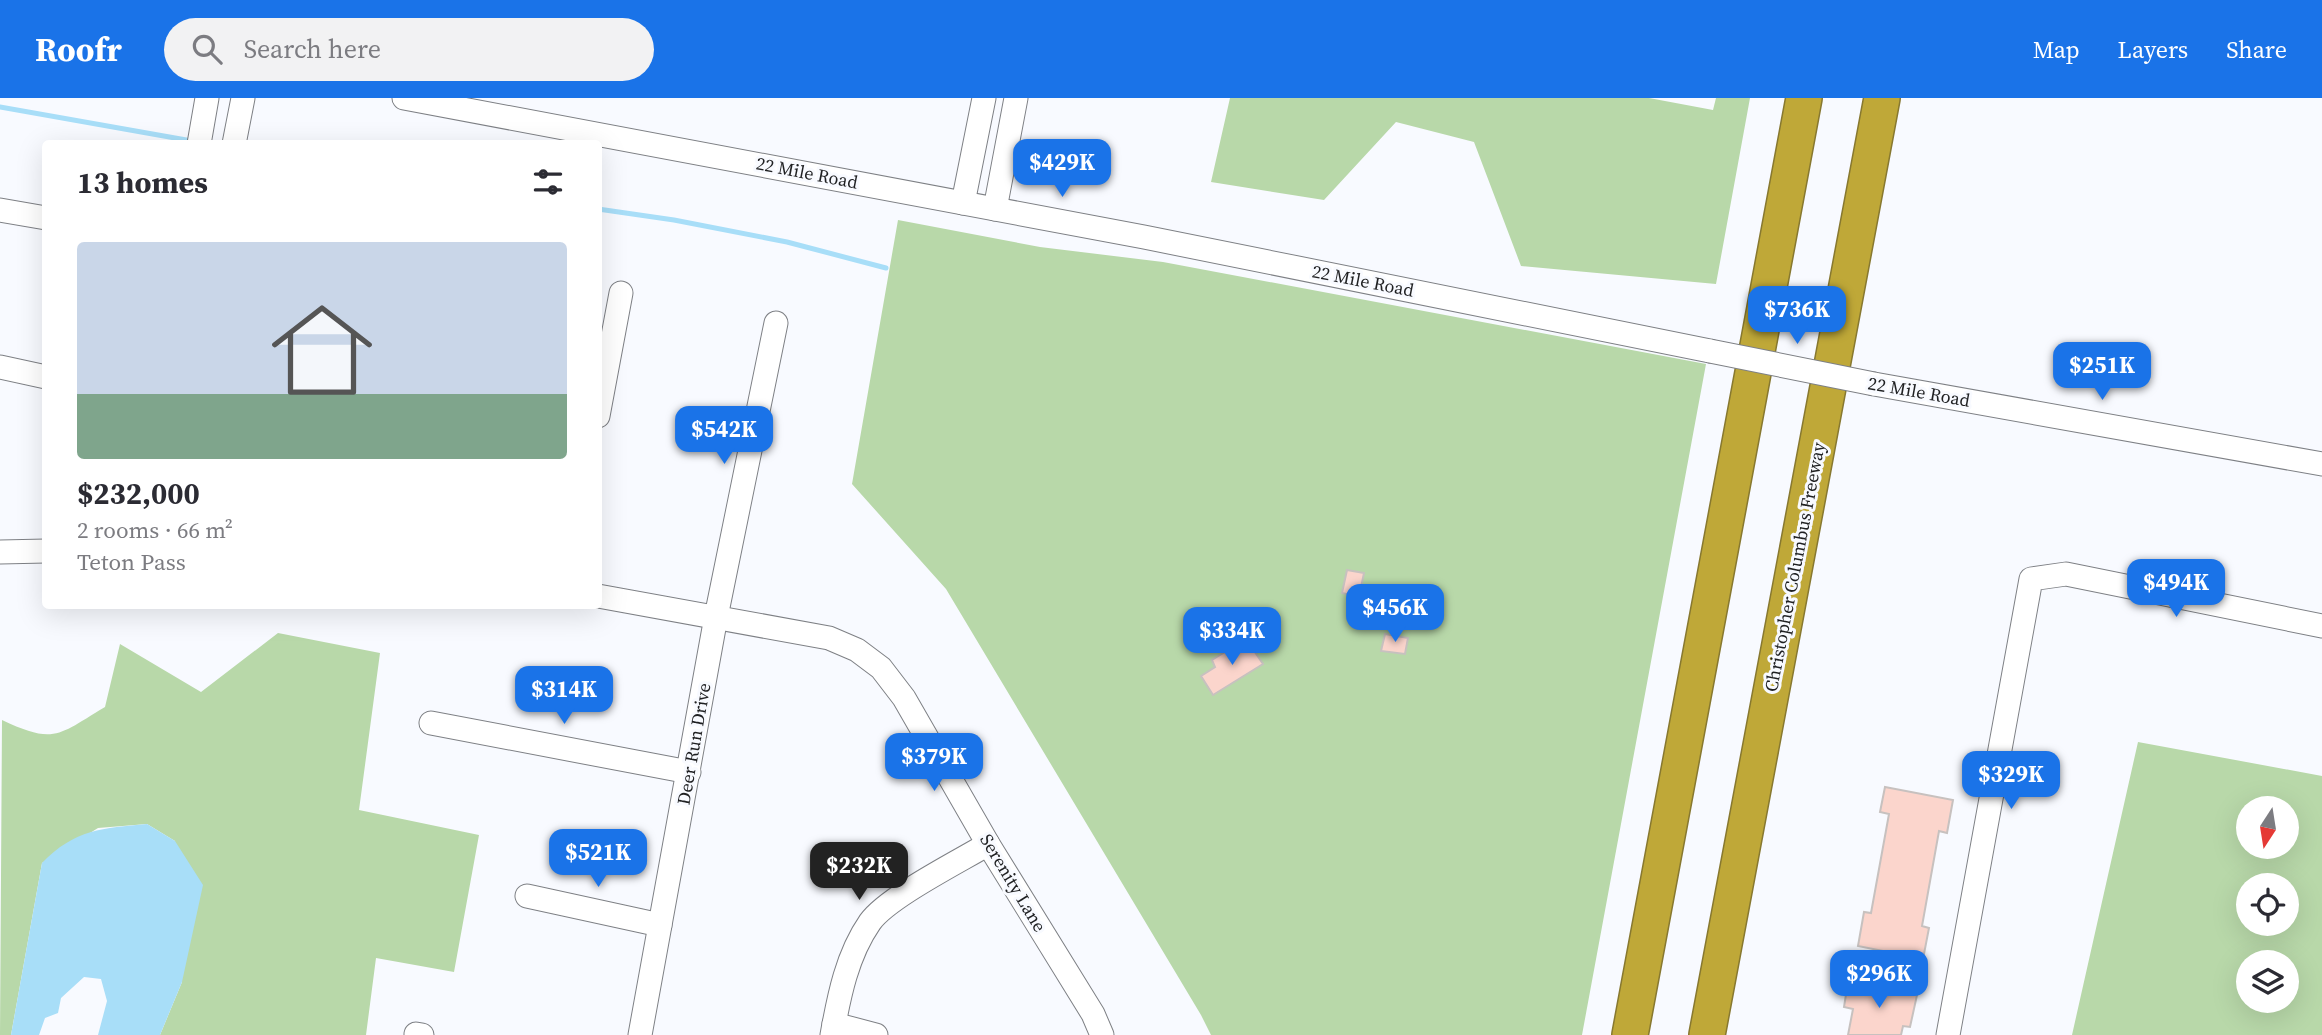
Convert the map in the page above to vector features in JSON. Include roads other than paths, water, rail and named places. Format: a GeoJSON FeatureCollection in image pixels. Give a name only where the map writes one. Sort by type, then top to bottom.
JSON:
{"type":"FeatureCollection","features":[{"type":"Feature","properties":{"kind":"highway"},"geometry":{"type":"LineString","coordinates":[[1630,1035],[1804,98]]}},
{"type":"Feature","properties":{"kind":"highway","name":"Christopher Columbus Freeway"},"geometry":{"type":"LineString","coordinates":[[1707,1035],[1882,98]]}},
{"type":"Feature","properties":{"kind":"street"},"geometry":{"type":"LineString","coordinates":[[200,140],[207,98]]}},
{"type":"Feature","properties":{"kind":"street"},"geometry":{"type":"LineString","coordinates":[[235,140],[243,98]]}},
{"type":"Feature","properties":{"kind":"street","name":"22 Mile Road"},"geometry":{"type":"LineString","coordinates":[[404,98],[1144,237],[1874,384],[2322,464]]}},
{"type":"Feature","properties":{"kind":"street"},"geometry":{"type":"LineString","coordinates":[[963,203],[984,98]]}},
{"type":"Feature","properties":{"kind":"street"},"geometry":{"type":"LineString","coordinates":[[995,209],[1016,98]]}},
{"type":"Feature","properties":{"kind":"street"},"geometry":{"type":"LineString","coordinates":[[0,210],[42,217]]}},
{"type":"Feature","properties":{"kind":"street"},"geometry":{"type":"LineString","coordinates":[[602,395],[621,293]]}},
{"type":"Feature","properties":{"kind":"street","name":"Deer Run Drive"},"geometry":{"type":"LineString","coordinates":[[640,1035],[716,617],[776,323]]}},
{"type":"Feature","properties":{"kind":"street"},"geometry":{"type":"LineString","coordinates":[[0,367],[42,376]]}},
{"type":"Feature","properties":{"kind":"street"},"geometry":{"type":"LineString","coordinates":[[0,552],[42,551]]}},
{"type":"Feature","properties":{"kind":"street"},"geometry":{"type":"LineString","coordinates":[[1948,1035],[2031,579],[2066,574],[2322,626]]}},
{"type":"Feature","properties":{"kind":"street","name":"Serenity Lane"},"geometry":{"type":"LineString","coordinates":[[602,597],[829,638],[857,650],[881,668],[904,698],[988,844],[1093,1014],[1102,1035]]}},
{"type":"Feature","properties":{"kind":"street"},"geometry":{"type":"LineString","coordinates":[[431,723],[689,772]]}},
{"type":"Feature","properties":{"kind":"street"},"geometry":{"type":"LineString","coordinates":[[876,1035],[833,1029],[844,978],[856,947],[872,920],[897,899],[988,844]]}},
{"type":"Feature","properties":{"kind":"street"},"geometry":{"type":"LineString","coordinates":[[527,896],[660,925]]}},
{"type":"Feature","properties":{"kind":"water"},"geometry":{"type":"Polygon","coordinates":[[[147,824],[175,841],[203,885],[182,982],[160,1035],[98,1035],[107,1001],[101,979],[84,977],[61,998],[58,1013],[45,1018],[39,1035],[11,1035],[42,863],[66,843],[90,832],[147,824]]]}},
{"type":"Feature","properties":{"kind":"waterway"},"geometry":{"type":"LineString","coordinates":[[0,107],[186,140]]}},
{"type":"Feature","properties":{"kind":"waterway"},"geometry":{"type":"LineString","coordinates":[[602,210],[674,220],[787,242],[886,268]]}}]}
